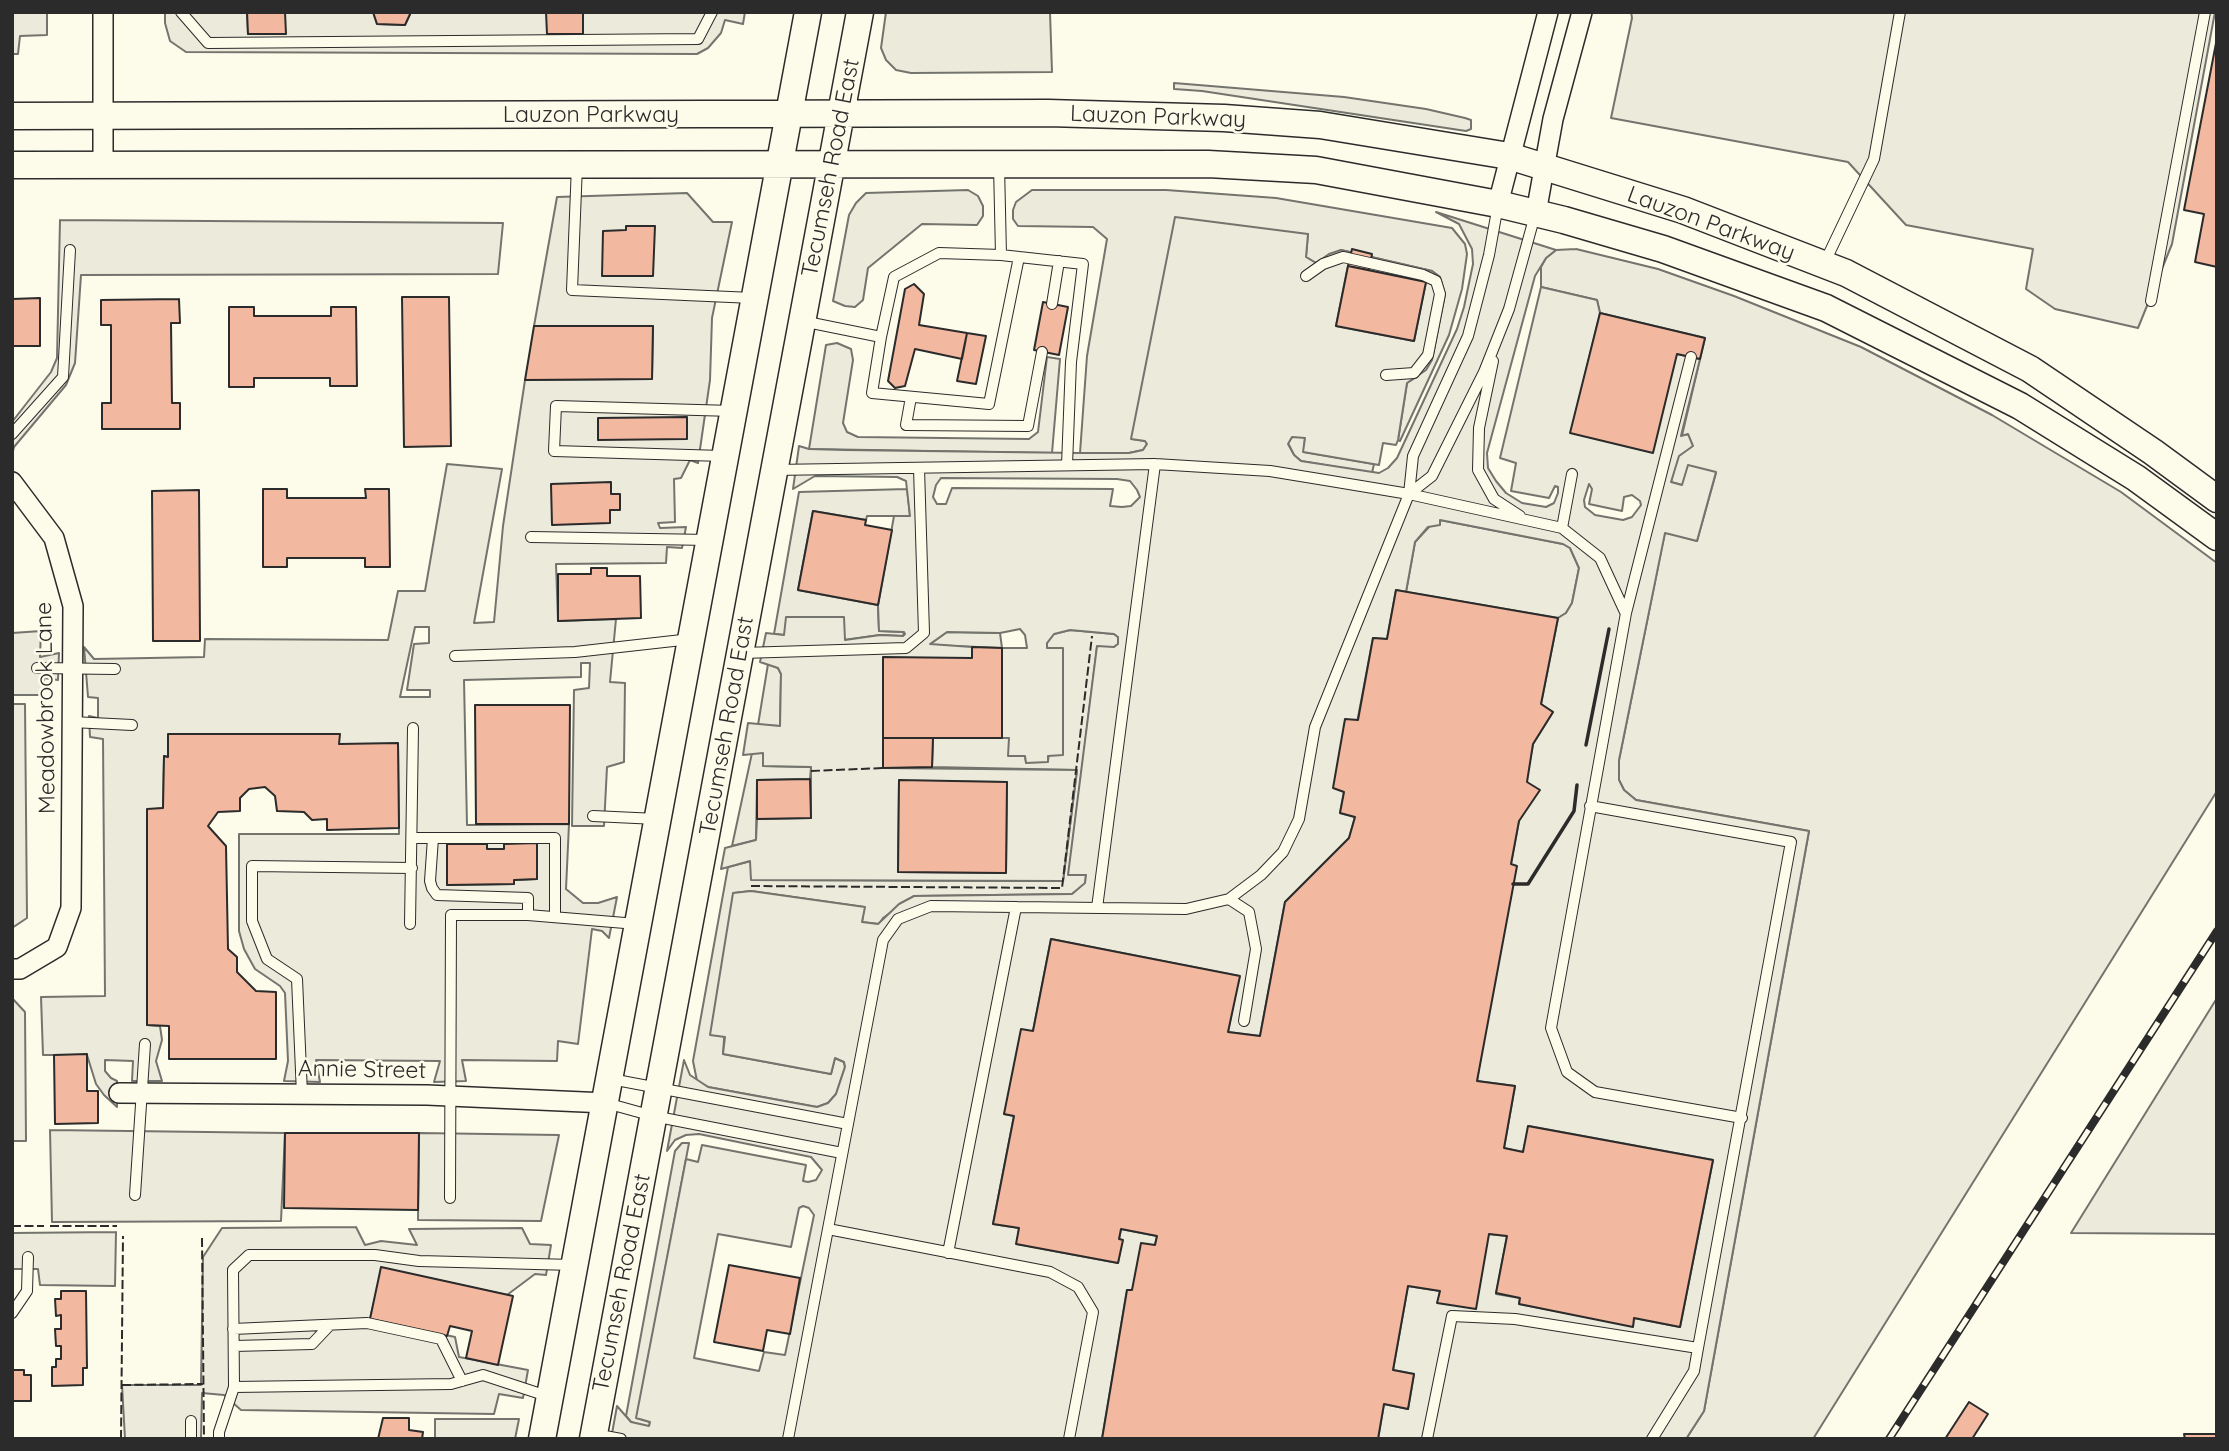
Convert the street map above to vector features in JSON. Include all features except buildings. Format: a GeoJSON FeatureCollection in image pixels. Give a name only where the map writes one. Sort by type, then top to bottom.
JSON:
{"type":"FeatureCollection","features":[{"type":"Feature","properties":{"kind":"main road"},"geometry":{"type":"LineString","coordinates":[[542,1439],[808,12]]}},
{"type":"Feature","properties":{"kind":"main road","name":"Tecumseh Road East"},"geometry":{"type":"LineString","coordinates":[[593,1436],[860,12]]}},
{"type":"Feature","properties":{"kind":"main road","name":"Lauzon Parkway"},"geometry":{"type":"LineString","coordinates":[[12,116],[1048,113],[1224,118],[1320,125],[1509,156],[1683,211],[1846,274],[2030,369],[2217,499]]}},
{"type":"Feature","properties":{"kind":"main road","name":"Lauzon Parkway"},"geometry":{"type":"LineString","coordinates":[[12,165],[1208,164],[1316,170],[1536,213],[1663,249],[1826,308],[2020,405],[2136,478],[2217,537]]}},
{"type":"Feature","properties":{"kind":"street"},"geometry":{"type":"LineString","coordinates":[[103,12],[103,165]]}},
{"type":"Feature","properties":{"kind":"street"},"geometry":{"type":"LineString","coordinates":[[1498,204],[1548,12]]}},
{"type":"Feature","properties":{"kind":"street"},"geometry":{"type":"LineString","coordinates":[[1536,213],[1553,119],[1582,12]]}},
{"type":"Feature","properties":{"kind":"street","name":"Meadowbrook Lane"},"geometry":{"type":"LineString","coordinates":[[12,482],[54,538],[73,606],[71,908],[57,947],[20,969],[12,968]]}},
{"type":"Feature","properties":{"kind":"street","name":"Annie Street"},"geometry":{"type":"LineString","coordinates":[[119,1093],[450,1096],[608,1091]]}},
{"type":"Feature","properties":{"kind":"lane"},"geometry":{"type":"LineString","coordinates":[[181,12],[208,43],[698,39],[712,12]]}},
{"type":"Feature","properties":{"kind":"lane"},"geometry":{"type":"LineString","coordinates":[[1823,265],[1874,159],[1900,12]]}},
{"type":"Feature","properties":{"kind":"lane"},"geometry":{"type":"LineString","coordinates":[[2151,301],[2205,12]]}},
{"type":"Feature","properties":{"kind":"lane"},"geometry":{"type":"LineString","coordinates":[[577,164],[572,290],[755,298]]}},
{"type":"Feature","properties":{"kind":"lane"},"geometry":{"type":"LineString","coordinates":[[999,164],[1002,255]]}},
{"type":"Feature","properties":{"kind":"lane"},"geometry":{"type":"LineString","coordinates":[[788,1439],[883,940],[898,919],[931,906],[1186,909],[1229,899],[1261,876],[1283,852],[1299,819],[1315,727],[1409,494],[1413,456],[1468,336],[1489,256],[1498,204]]}},
{"type":"Feature","properties":{"kind":"lane"},"geometry":{"type":"LineString","coordinates":[[1409,494],[1432,476],[1484,372],[1509,309],[1536,213]]}},
{"type":"Feature","properties":{"kind":"lane"},"geometry":{"type":"LineString","coordinates":[[12,434],[62,377],[70,250]]}},
{"type":"Feature","properties":{"kind":"lane"},"geometry":{"type":"LineString","coordinates":[[1019,257],[989,404],[872,393],[894,277],[939,253],[1002,255],[1083,264],[1071,362],[1067,466]]}},
{"type":"Feature","properties":{"kind":"lane"},"geometry":{"type":"LineString","coordinates":[[1306,276],[1323,264],[1343,257],[1423,275],[1436,281],[1440,294],[1428,355],[1414,373],[1386,375]]}},
{"type":"Feature","properties":{"kind":"lane"},"geometry":{"type":"LineString","coordinates":[[1052,304],[1059,261]]}},
{"type":"Feature","properties":{"kind":"lane"},"geometry":{"type":"LineString","coordinates":[[802,321],[881,337]]}},
{"type":"Feature","properties":{"kind":"lane"},"geometry":{"type":"LineString","coordinates":[[1498,338],[1479,428],[1478,470],[1494,499],[1526,520]]}},
{"type":"Feature","properties":{"kind":"lane"},"geometry":{"type":"LineString","coordinates":[[911,397],[906,425],[1028,426],[1042,352]]}},
{"type":"Feature","properties":{"kind":"lane"},"geometry":{"type":"LineString","coordinates":[[1690,357],[1626,613],[1551,1028],[1567,1072],[1595,1092],[1742,1118]]}},
{"type":"Feature","properties":{"kind":"lane"},"geometry":{"type":"LineString","coordinates":[[725,456],[554,451],[556,406],[734,411]]}},
{"type":"Feature","properties":{"kind":"lane"},"geometry":{"type":"LineString","coordinates":[[1097,908],[1155,464]]}},
{"type":"Feature","properties":{"kind":"lane"},"geometry":{"type":"LineString","coordinates":[[774,470],[1155,464],[1270,471],[1409,494],[1562,528],[1600,558],[1626,613]]}},
{"type":"Feature","properties":{"kind":"lane"},"geometry":{"type":"LineString","coordinates":[[740,653],[906,648],[924,633],[919,468]]}},
{"type":"Feature","properties":{"kind":"lane"},"geometry":{"type":"LineString","coordinates":[[1562,528],[1572,474]]}},
{"type":"Feature","properties":{"kind":"lane"},"geometry":{"type":"LineString","coordinates":[[531,537],[710,540]]}},
{"type":"Feature","properties":{"kind":"lane"},"geometry":{"type":"LineString","coordinates":[[455,656],[575,652],[691,639]]}},
{"type":"Feature","properties":{"kind":"lane"},"geometry":{"type":"LineString","coordinates":[[37,668],[115,669]]}},
{"type":"Feature","properties":{"kind":"lane"},"geometry":{"type":"LineString","coordinates":[[72,722],[132,724]]}},
{"type":"Feature","properties":{"kind":"lane"},"geometry":{"type":"LineString","coordinates":[[410,924],[412,728]]}},
{"type":"Feature","properties":{"kind":"lane"},"geometry":{"type":"LineString","coordinates":[[1590,806],[1791,842],[1694,1371],[1652,1439]]}},
{"type":"Feature","properties":{"kind":"lane"},"geometry":{"type":"LineString","coordinates":[[593,816],[658,819]]}},
{"type":"Feature","properties":{"kind":"lane"},"geometry":{"type":"LineString","coordinates":[[412,838],[555,838],[555,917]]}},
{"type":"Feature","properties":{"kind":"lane"},"geometry":{"type":"LineString","coordinates":[[433,838],[430,881],[437,895],[528,898],[528,915]]}},
{"type":"Feature","properties":{"kind":"lane"},"geometry":{"type":"LineString","coordinates":[[302,1094],[297,979],[267,959],[257,934],[252,921],[252,866],[412,869]]}},
{"type":"Feature","properties":{"kind":"lane"},"geometry":{"type":"LineString","coordinates":[[1229,899],[1250,912],[1256,949],[1244,1021]]}},
{"type":"Feature","properties":{"kind":"lane"},"geometry":{"type":"LineString","coordinates":[[948,1253],[1016,907]]}},
{"type":"Feature","properties":{"kind":"lane"},"geometry":{"type":"LineString","coordinates":[[450,1198],[451,915],[528,915],[638,923]]}},
{"type":"Feature","properties":{"kind":"lane"},"geometry":{"type":"LineString","coordinates":[[135,1195],[145,1044]]}},
{"type":"Feature","properties":{"kind":"lane"},"geometry":{"type":"LineString","coordinates":[[608,1091],[658,1088],[848,1124]]}},
{"type":"Feature","properties":{"kind":"lane"},"geometry":{"type":"LineString","coordinates":[[608,1091],[653,1116],[842,1153]]}},
{"type":"Feature","properties":{"kind":"lane"},"geometry":{"type":"LineString","coordinates":[[828,1229],[1050,1272],[1078,1287],[1093,1312],[1069,1439]]}},
{"type":"Feature","properties":{"kind":"lane"},"geometry":{"type":"LineString","coordinates":[[219,1439],[234,1387],[233,1270],[249,1255],[375,1255],[419,1261],[575,1265]]}},
{"type":"Feature","properties":{"kind":"lane"},"geometry":{"type":"LineString","coordinates":[[12,1314],[27,1291],[28,1257]]}},
{"type":"Feature","properties":{"kind":"lane"},"geometry":{"type":"LineString","coordinates":[[1427,1439],[1452,1315],[1515,1319],[1698,1348]]}},
{"type":"Feature","properties":{"kind":"lane"},"geometry":{"type":"LineString","coordinates":[[233,1329],[367,1323],[441,1339],[462,1381]]}},
{"type":"Feature","properties":{"kind":"lane"},"geometry":{"type":"LineString","coordinates":[[234,1346],[312,1344],[329,1326]]}},
{"type":"Feature","properties":{"kind":"lane"},"geometry":{"type":"LineString","coordinates":[[234,1387],[451,1384],[483,1375],[550,1397]]}},
{"type":"Feature","properties":{"kind":"lane"},"geometry":{"type":"LineString","coordinates":[[191,1422],[191,1439]]}},
{"type":"Feature","properties":{"kind":"lane"},"geometry":{"type":"LineString","coordinates":[[593,1436],[621,1439]]}},
{"type":"Feature","properties":{"kind":"shaded area"},"geometry":{"type":"Polygon","coordinates":[[[12,12],[47,12],[47,35],[20,36],[18,54],[12,54],[12,12]]]}},
{"type":"Feature","properties":{"kind":"shaded area"},"geometry":{"type":"Polygon","coordinates":[[[165,12],[247,12],[248,34],[285,34],[285,12],[373,12],[377,24],[405,25],[411,12],[745,12],[743,24],[725,20],[721,33],[708,48],[697,54],[186,52],[170,41],[165,12]]]}},
{"type":"Feature","properties":{"kind":"shaded area"},"geometry":{"type":"Polygon","coordinates":[[[886,12],[1050,12],[1052,72],[911,73],[896,70],[886,60],[881,48],[886,12]]]}},
{"type":"Feature","properties":{"kind":"shaded area"},"geometry":{"type":"Polygon","coordinates":[[[1631,12],[2215,12],[2172,244],[2138,328],[2055,309],[2026,289],[2033,249],[1906,225],[1848,162],[1611,118],[1631,12]]]}},
{"type":"Feature","properties":{"kind":"shaded area"},"geometry":{"type":"Polygon","coordinates":[[[1174,83],[1344,97],[1426,109],[1471,120],[1471,129],[1466,131],[1174,89],[1174,83]]]}},
{"type":"Feature","properties":{"kind":"shaded area"},"geometry":{"type":"Polygon","coordinates":[[[968,190],[978,196],[983,206],[983,216],[977,225],[922,224],[868,268],[863,300],[855,307],[833,301],[849,215],[866,193],[968,190]]]}},
{"type":"Feature","properties":{"kind":"shaded area"},"geometry":{"type":"Polygon","coordinates":[[[1032,190],[1166,190],[1276,198],[1452,228],[1465,244],[1467,254],[1462,289],[1449,335],[1400,441],[1398,440],[1407,383],[1418,376],[1440,277],[1432,271],[1341,250],[1316,263],[1306,257],[1308,234],[1132,439],[1145,441],[1147,444],[1143,450],[1129,453],[1080,453],[1087,356],[1107,239],[1093,227],[1018,226],[1013,219],[1016,202],[1032,190]]]}},
{"type":"Feature","properties":{"kind":"shaded area"},"geometry":{"type":"Polygon","coordinates":[[[687,193],[713,222],[732,222],[712,318],[710,380],[698,463],[690,460],[681,478],[674,479],[675,522],[658,523],[660,528],[686,527],[682,548],[667,547],[666,563],[556,564],[558,621],[616,619],[610,682],[625,683],[624,762],[607,767],[604,826],[572,826],[574,690],[589,688],[590,663],[581,663],[581,677],[464,680],[467,825],[569,824],[566,889],[583,903],[598,903],[617,897],[609,938],[602,931],[592,929],[578,1044],[558,1041],[557,1061],[462,1060],[466,1081],[434,1082],[440,1061],[316,1060],[320,1082],[284,1081],[288,1061],[285,993],[280,986],[255,969],[244,949],[239,931],[239,834],[399,834],[398,744],[339,744],[339,734],[168,735],[168,757],[164,756],[163,808],[147,810],[147,1025],[160,1026],[162,1040],[156,1061],[162,1081],[132,1081],[133,1061],[105,1060],[105,1071],[117,1081],[117,1107],[96,1084],[87,1055],[43,1055],[41,997],[105,996],[103,739],[90,737],[89,716],[98,718],[98,698],[88,697],[84,647],[94,659],[204,657],[205,639],[388,640],[398,591],[425,591],[447,464],[502,469],[474,623],[494,622],[503,526],[525,380],[652,379],[653,326],[534,326],[557,197],[687,193]],[[415,627],[400,697],[430,697],[430,690],[407,690],[414,644],[429,643],[429,627],[415,627]],[[486,844],[447,845],[447,885],[514,884],[514,880],[537,879],[536,844],[504,844],[504,849],[487,849],[486,844]]]}},
{"type":"Feature","properties":{"kind":"shaded area"},"geometry":{"type":"Polygon","coordinates":[[[1436,212],[1556,250],[1546,258],[1535,276],[1487,453],[1488,468],[1496,481],[1506,493],[1522,503],[1546,507],[1554,503],[1558,493],[1558,487],[1555,486],[1549,498],[1511,491],[1516,463],[1500,458],[1541,287],[1597,300],[1600,313],[1571,433],[1677,354],[1700,359],[1681,436],[1688,434],[1693,446],[1679,456],[1671,482],[1682,485],[1688,465],[1716,472],[1697,541],[1665,533],[1619,760],[1619,780],[1624,790],[1636,800],[1809,831],[1704,1411],[1686,1439],[1378,1439],[1384,1404],[1408,1409],[1414,1374],[1393,1370],[1408,1286],[1440,1291],[1438,1303],[1489,1234],[1507,1236],[1496,1294],[1520,1298],[1519,1304],[1633,1326],[1634,1318],[1680,1327],[1713,1160],[1529,1126],[1523,1152],[1504,1148],[1515,1086],[1477,1081],[1533,744],[1553,712],[1541,704],[1558,618],[1566,613],[1572,603],[1579,568],[1570,548],[1563,544],[1440,520],[1440,525],[1428,527],[1415,542],[1406,592],[1396,590],[1387,639],[1373,638],[1340,813],[1355,817],[1349,838],[1285,902],[1260,1036],[1228,1032],[1239,976],[1051,939],[1033,1031],[1004,1114],[1014,1116],[993,1224],[1019,1228],[1017,1244],[1118,1263],[1121,1229],[1157,1236],[1132,1290],[1127,1290],[1102,1439],[611,1439],[617,1406],[631,1422],[649,1426],[650,1422],[636,1418],[686,1159],[698,1162],[702,1145],[806,1165],[803,1181],[816,1180],[822,1170],[811,1157],[699,1134],[686,1135],[675,1140],[667,1151],[684,1060],[690,1075],[708,1087],[817,1107],[828,1103],[836,1094],[845,1067],[844,1062],[835,1058],[831,1074],[723,1054],[725,1037],[710,1035],[733,893],[751,891],[865,907],[862,922],[878,924],[899,904],[914,896],[1072,894],[1085,883],[1086,875],[1068,875],[1097,646],[1114,647],[1118,644],[1118,637],[1114,634],[1070,630],[1054,634],[1047,643],[1047,648],[1063,648],[1063,755],[1048,756],[1048,762],[1026,763],[1025,756],[1008,756],[1009,738],[1002,738],[1002,648],[1027,648],[1025,635],[1020,629],[1000,633],[947,632],[930,644],[972,647],[972,658],[883,658],[883,768],[1077,770],[1063,881],[751,880],[750,861],[721,869],[725,848],[756,840],[757,819],[811,818],[811,767],[763,766],[763,753],[743,755],[748,723],[780,726],[781,674],[778,668],[760,662],[766,633],[784,635],[786,617],[844,617],[845,640],[905,634],[879,631],[878,605],[894,516],[910,516],[906,481],[897,477],[815,476],[793,489],[799,446],[809,449],[844,450],[1080,453],[1129,453],[1143,450],[1147,444],[1145,441],[1131,439],[1175,217],[1308,234],[1306,257],[1316,263],[1341,250],[1432,271],[1440,277],[1445,294],[1432,360],[1426,370],[1407,383],[1398,440],[1396,445],[1383,443],[1379,465],[1303,452],[1305,438],[1292,437],[1288,444],[1301,461],[1379,473],[1397,458],[1457,329],[1473,264],[1472,249],[1459,224],[1436,212]],[[1348,266],[1336,326],[1414,341],[1426,282],[1348,266]],[[941,478],[933,497],[937,504],[946,504],[952,488],[1113,489],[1110,506],[1122,507],[1131,506],[1140,497],[1130,481],[1117,479],[941,478]],[[1589,484],[1584,500],[1585,507],[1595,515],[1623,520],[1632,517],[1641,505],[1632,495],[1624,497],[1622,511],[1589,504],[1592,489],[1589,484]],[[899,781],[898,872],[1006,873],[1007,782],[899,781]],[[799,1208],[791,1247],[718,1234],[694,1358],[759,1371],[764,1352],[785,1355],[814,1215],[809,1208],[799,1208]]]}},
{"type":"Feature","properties":{"kind":"shaded area"},"geometry":{"type":"Polygon","coordinates":[[[60,220],[503,223],[498,274],[81,275],[75,363],[66,385],[14,447],[12,455],[12,422],[51,372],[57,358],[60,220]]]}},
{"type":"Feature","properties":{"kind":"shaded area"},"geometry":{"type":"Polygon","coordinates":[[[1576,249],[1658,269],[1861,347],[1992,415],[2121,492],[2217,563],[2217,791],[1813,1439],[1686,1439],[1704,1411],[1809,831],[1636,800],[1624,790],[1619,780],[1619,760],[1665,532],[1697,541],[1716,473],[1682,485],[1671,482],[1705,338],[1600,313],[1597,300],[1541,287],[1541,267],[1546,258],[1556,250],[1576,249]]]}},
{"type":"Feature","properties":{"kind":"shaded area"},"geometry":{"type":"Polygon","coordinates":[[[837,343],[851,349],[853,360],[843,423],[847,432],[858,437],[1029,439],[1038,432],[1047,357],[1060,359],[1052,453],[809,449],[826,345],[837,343]]]}},
{"type":"Feature","properties":{"kind":"shaded area"},"geometry":{"type":"Polygon","coordinates":[[[1292,437],[1305,437],[1304,452],[1374,464],[1372,473],[1301,461],[1294,455],[1288,443],[1292,437]]]}},
{"type":"Feature","properties":{"kind":"shaded area"},"geometry":{"type":"Polygon","coordinates":[[[907,489],[910,516],[867,516],[866,520],[813,511],[798,590],[878,605],[879,631],[904,632],[903,636],[880,635],[844,640],[843,617],[787,617],[785,635],[774,634],[799,492],[907,489]]]}},
{"type":"Feature","properties":{"kind":"shaded area"},"geometry":{"type":"Polygon","coordinates":[[[1440,520],[1563,544],[1570,548],[1579,568],[1572,603],[1566,613],[1558,618],[1406,592],[1415,542],[1440,520]]]}},
{"type":"Feature","properties":{"kind":"shaded area"},"geometry":{"type":"Polygon","coordinates":[[[1070,630],[1114,634],[1118,637],[1118,644],[1114,647],[1097,647],[1069,874],[1086,875],[1085,884],[1072,894],[914,896],[883,918],[879,924],[862,922],[864,907],[751,891],[734,893],[723,1054],[831,1074],[835,1058],[844,1062],[845,1067],[836,1094],[828,1103],[817,1107],[708,1087],[697,1081],[693,1061],[728,867],[751,861],[752,880],[1063,881],[1077,770],[932,767],[933,738],[1009,738],[1025,756],[1026,762],[1048,761],[1062,648],[1047,648],[1047,643],[1054,634],[1070,630]]]}},
{"type":"Feature","properties":{"kind":"shaded area"},"geometry":{"type":"Polygon","coordinates":[[[41,631],[40,657],[59,653],[58,680],[44,678],[42,695],[12,695],[12,633],[41,631]]]}},
{"type":"Feature","properties":{"kind":"shaded area"},"geometry":{"type":"Polygon","coordinates":[[[947,632],[1000,633],[1002,648],[929,645],[947,632]]]}},
{"type":"Feature","properties":{"kind":"shaded area"},"geometry":{"type":"Polygon","coordinates":[[[768,664],[778,668],[781,674],[780,726],[758,725],[768,664]]]}},
{"type":"Feature","properties":{"kind":"shaded area"},"geometry":{"type":"Polygon","coordinates":[[[12,704],[25,704],[27,918],[12,928],[12,704]]]}},
{"type":"Feature","properties":{"kind":"shaded area"},"geometry":{"type":"Polygon","coordinates":[[[752,753],[763,753],[763,766],[811,767],[810,779],[757,780],[756,840],[732,846],[752,753]]]}},
{"type":"Feature","properties":{"kind":"shaded area"},"geometry":{"type":"Polygon","coordinates":[[[12,998],[25,1012],[26,1141],[12,1141],[12,998]]]}},
{"type":"Feature","properties":{"kind":"shaded area"},"geometry":{"type":"Polygon","coordinates":[[[2217,998],[2217,1234],[2071,1233],[2217,998]]]}},
{"type":"Feature","properties":{"kind":"shaded area"},"geometry":{"type":"Polygon","coordinates":[[[50,1130],[285,1133],[281,1221],[52,1222],[50,1130]]]}},
{"type":"Feature","properties":{"kind":"shaded area"},"geometry":{"type":"Polygon","coordinates":[[[419,1133],[559,1135],[541,1221],[418,1220],[419,1133]]]}},
{"type":"Feature","properties":{"kind":"shaded area"},"geometry":{"type":"Polygon","coordinates":[[[682,1143],[689,1143],[637,1418],[650,1422],[649,1427],[631,1422],[626,1416],[675,1151],[682,1143]]]}},
{"type":"Feature","properties":{"kind":"shaded area"},"geometry":{"type":"Polygon","coordinates":[[[356,1227],[365,1245],[381,1241],[417,1245],[409,1229],[522,1228],[530,1244],[551,1245],[546,1275],[535,1274],[507,1295],[382,1268],[370,1319],[455,1337],[459,1357],[528,1370],[523,1398],[499,1394],[494,1414],[241,1410],[224,1395],[202,1393],[201,1439],[125,1439],[122,1385],[201,1385],[203,1257],[222,1228],[356,1227]]]}},
{"type":"Feature","properties":{"kind":"shaded area"},"geometry":{"type":"Polygon","coordinates":[[[116,1232],[115,1286],[40,1285],[38,1269],[12,1269],[12,1233],[116,1232]]]}},
{"type":"Feature","properties":{"kind":"shaded area"},"geometry":{"type":"Polygon","coordinates":[[[435,1419],[519,1419],[515,1439],[435,1439],[435,1419]]]}},
{"type":"Feature","properties":{"kind":"railway"},"geometry":{"type":"LineString","coordinates":[[1889,1439],[2217,931]]}},
{"type":"Feature","properties":{"kind":"fence"},"geometry":{"type":"LineString","coordinates":[[751,886],[1062,888],[1092,636]]}},
{"type":"Feature","properties":{"kind":"fence"},"geometry":{"type":"LineString","coordinates":[[811,771],[883,768]]}},
{"type":"Feature","properties":{"kind":"fence"},"geometry":{"type":"LineString","coordinates":[[12,1226],[44,1226]]}},
{"type":"Feature","properties":{"kind":"fence"},"geometry":{"type":"LineString","coordinates":[[50,1226],[117,1226]]}},
{"type":"Feature","properties":{"kind":"fence"},"geometry":{"type":"LineString","coordinates":[[121,1439],[123,1236]]}},
{"type":"Feature","properties":{"kind":"fence"},"geometry":{"type":"LineString","coordinates":[[202,1238],[204,1439]]}},
{"type":"Feature","properties":{"kind":"fence"},"geometry":{"type":"LineString","coordinates":[[122,1385],[203,1384]]}},
{"type":"Feature","properties":{"kind":"wall"},"geometry":{"type":"LineString","coordinates":[[1586,745],[1609,629]]}},
{"type":"Feature","properties":{"kind":"wall"},"geometry":{"type":"LineString","coordinates":[[1513,884],[1528,884],[1574,811],[1577,785]]}}]}
